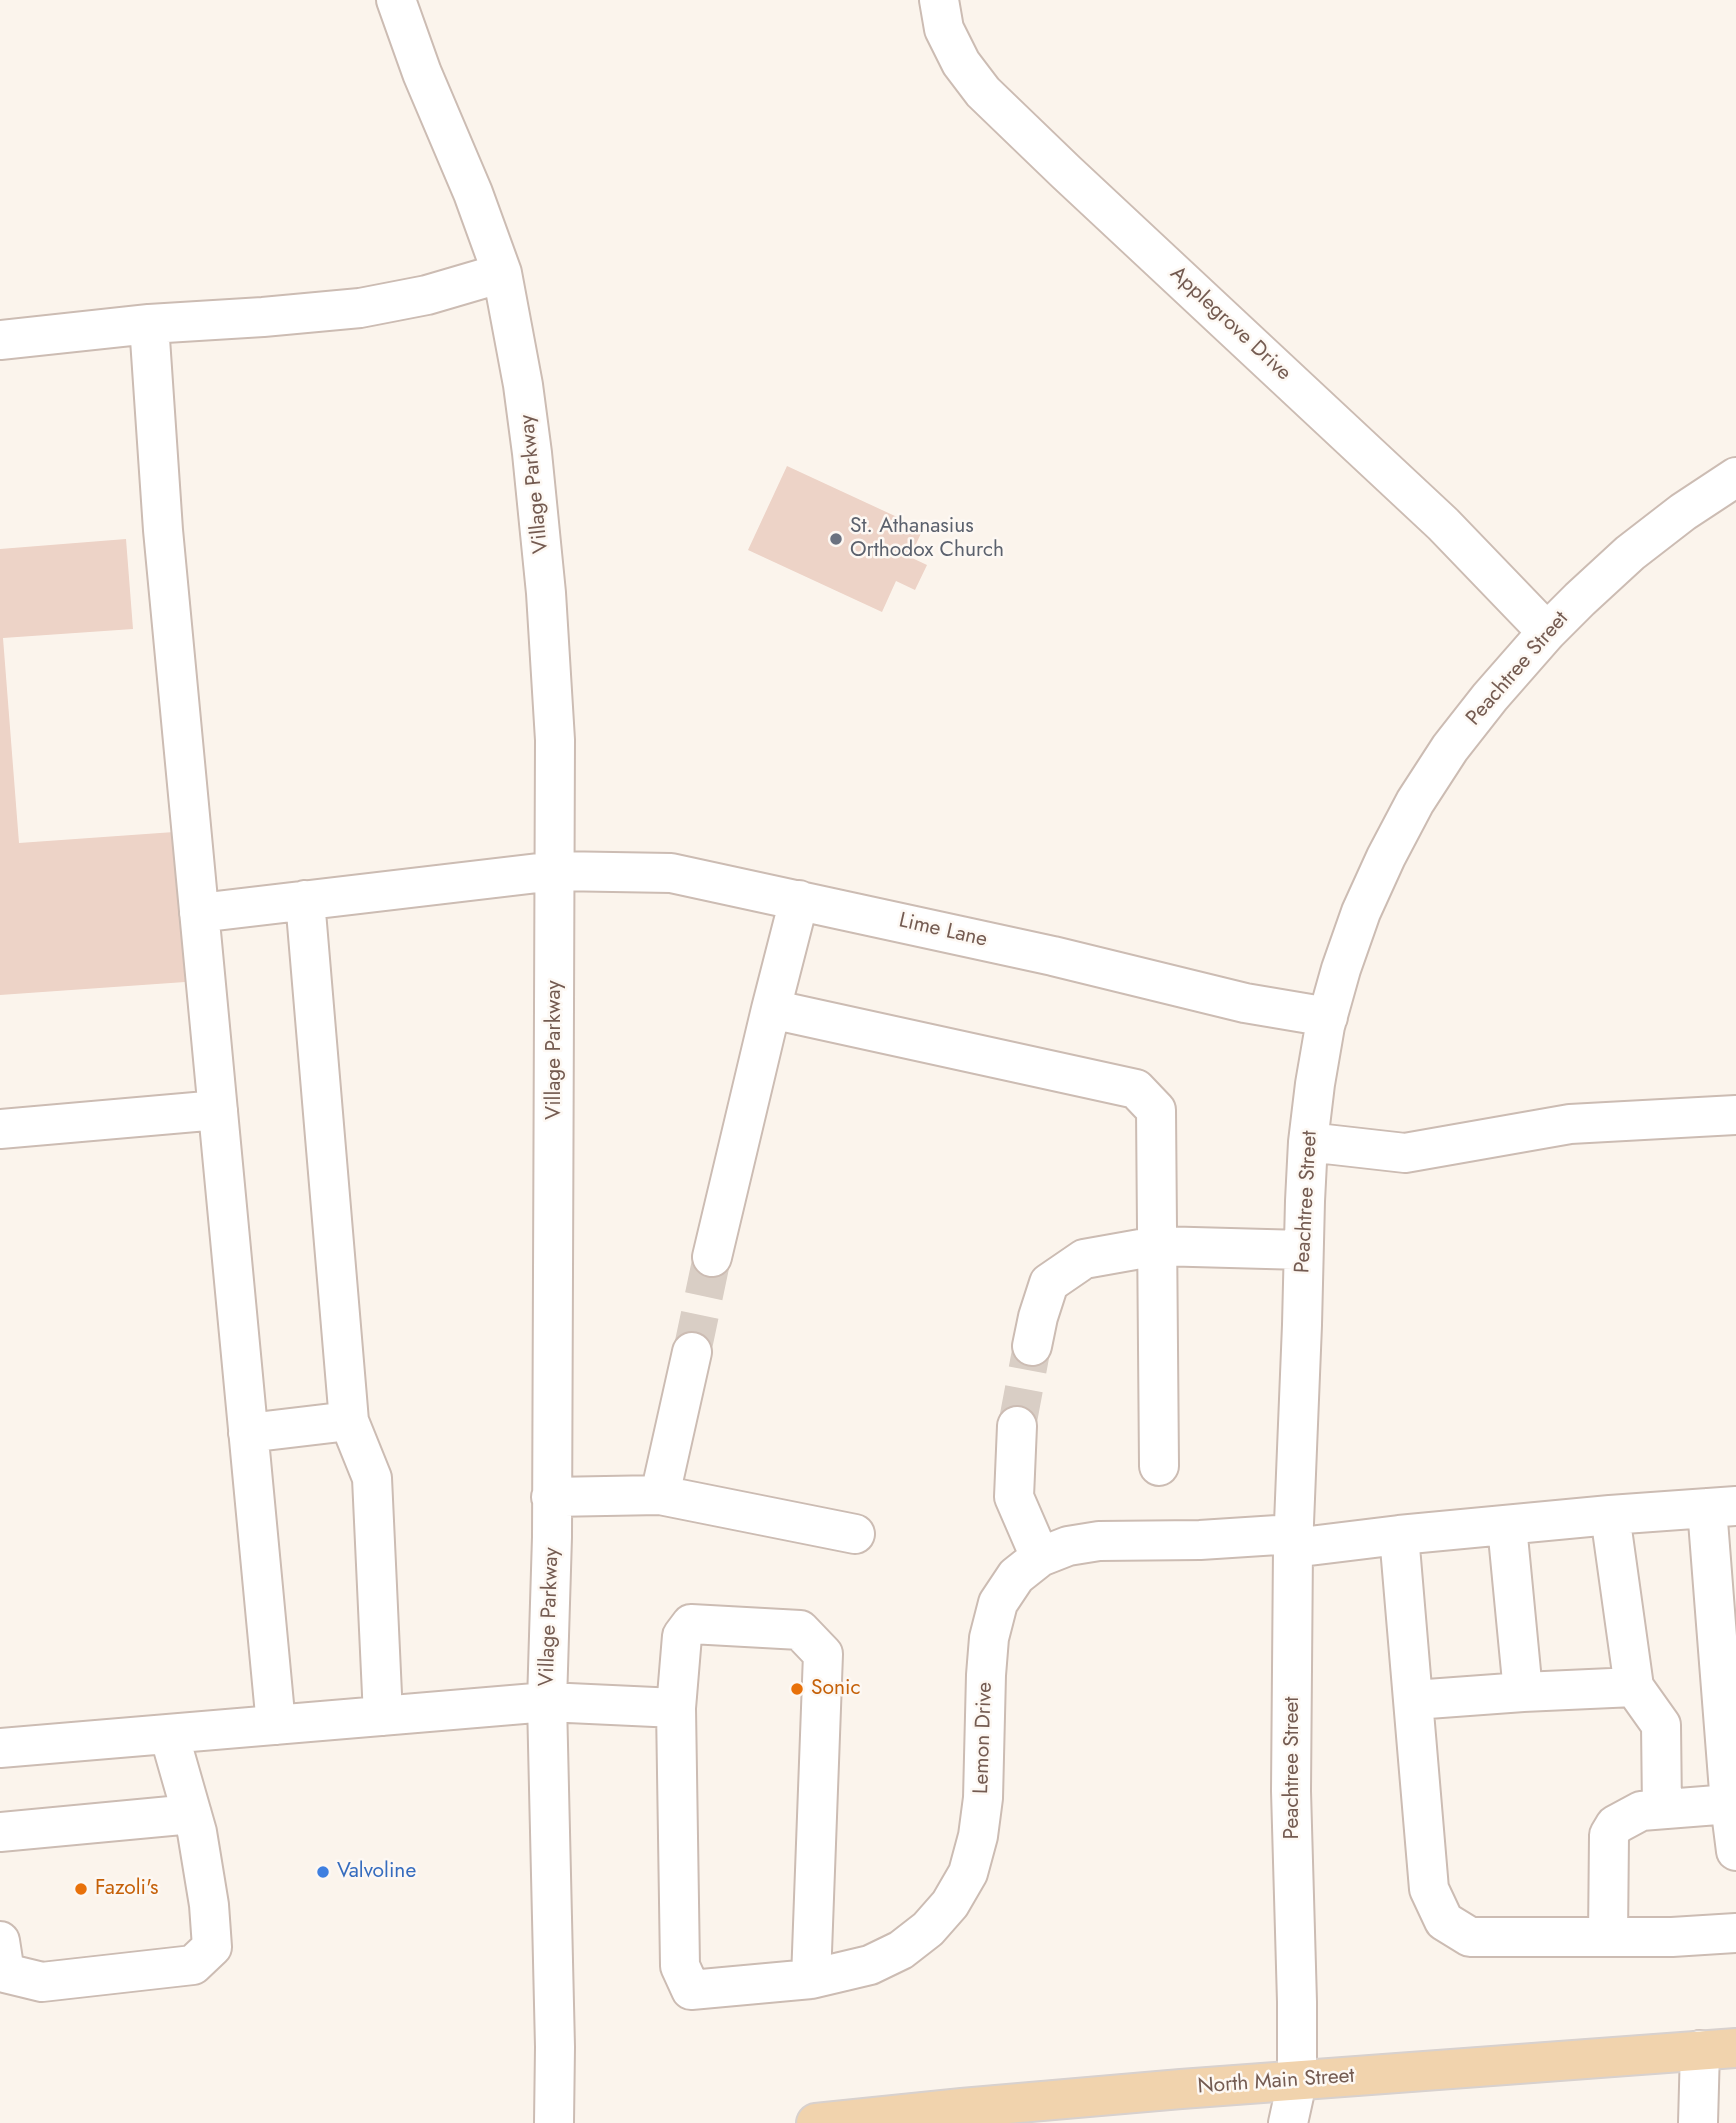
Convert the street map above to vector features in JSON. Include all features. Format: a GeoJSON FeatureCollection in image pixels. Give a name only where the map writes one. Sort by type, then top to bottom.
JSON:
{"type":"FeatureCollection","features":[{"type":"Feature","properties":{"kind":"main road","name":"North Main Street"},"geometry":{"type":"LineString","coordinates":[[816,2123],[962,2108],[1718,2049]]}},
{"type":"Feature","properties":{"kind":"street","name":"Village Parkway"},"geometry":{"type":"LineString","coordinates":[[396,0],[422,73],[473,193],[502,273],[525,399],[545,581],[555,740],[551,1497],[547,1702],[555,2047],[554,2123]]}},
{"type":"Feature","properties":{"kind":"street","name":"Applegrove Drive"},"geometry":{"type":"LineString","coordinates":[[939,0],[944,29],[961,63],[983,92],[1443,524],[1547,632]]}},
{"type":"Feature","properties":{"kind":"street"},"geometry":{"type":"LineString","coordinates":[[0,340],[149,324],[360,308],[427,295],[502,273]]}},
{"type":"Feature","properties":{"kind":"street"},"geometry":{"type":"LineString","coordinates":[[149,324],[163,530],[276,1725]]}},
{"type":"Feature","properties":{"kind":"street","name":"Peachtree Street"},"geometry":{"type":"LineString","coordinates":[[1288,2123],[1297,2081],[1291,1791],[1293,1541],[1303,1250],[1308,1142],[1315,1084],[1341,969],[1360,912],[1385,857],[1415,802],[1450,748],[1490,697],[1580,598],[1630,553],[1683,512],[1736,477]]}},
{"type":"Feature","properties":{"kind":"street","name":"Lime Lane"},"geometry":{"type":"LineString","coordinates":[[199,913],[555,871],[671,873],[1053,956],[1245,1003],[1328,1017]]}},
{"type":"Feature","properties":{"kind":"street"},"geometry":{"type":"LineString","coordinates":[[305,900],[349,1421],[372,1478],[383,1716]]}},
{"type":"Feature","properties":{"kind":"street"},"geometry":{"type":"LineString","coordinates":[[712,1257],[799,900]]}},
{"type":"Feature","properties":{"kind":"street"},"geometry":{"type":"LineString","coordinates":[[771,1009],[1136,1089],[1156,1110],[1159,1466]]}},
{"type":"Feature","properties":{"kind":"street"},"geometry":{"type":"LineString","coordinates":[[0,1129],[218,1110]]}},
{"type":"Feature","properties":{"kind":"street"},"geometry":{"type":"LineString","coordinates":[[1308,1142],[1405,1153],[1570,1124],[1736,1115]]}},
{"type":"Feature","properties":{"kind":"street"},"geometry":{"type":"LineString","coordinates":[[1032,1346],[1049,1283],[1084,1259],[1157,1245],[1303,1250]]}},
{"type":"Feature","properties":{"kind":"street"},"geometry":{"type":"LineString","coordinates":[[660,1495],[692,1352]]}},
{"type":"Feature","properties":{"kind":"street"},"geometry":{"type":"LineString","coordinates":[[248,1433],[349,1421]]}},
{"type":"Feature","properties":{"kind":"street"},"geometry":{"type":"LineString","coordinates":[[1017,1426],[1014,1497],[1040,1557]]}},
{"type":"Feature","properties":{"kind":"street"},"geometry":{"type":"LineString","coordinates":[[551,1497],[660,1495],[855,1534]]}},
{"type":"Feature","properties":{"kind":"street"},"geometry":{"type":"LineString","coordinates":[[1722,1507],[1730,1804],[1736,1851]]}},
{"type":"Feature","properties":{"kind":"street","name":"Lemon Drive"},"geometry":{"type":"LineString","coordinates":[[677,1708],[680,1966],[691,1990],[811,1979],[870,1965],[901,1950],[928,1929],[950,1904],[968,1872],[978,1836],[983,1798],[989,1638],[998,1603],[1016,1576],[1040,1557],[1068,1546],[1099,1541],[1293,1541],[1399,1535],[1722,1507]]}},
{"type":"Feature","properties":{"kind":"street"},"geometry":{"type":"LineString","coordinates":[[1610,1515],[1634,1687],[1661,1725],[1662,1809]]}},
{"type":"Feature","properties":{"kind":"street"},"geometry":{"type":"LineString","coordinates":[[1507,1526],[1523,1692]]}},
{"type":"Feature","properties":{"kind":"street"},"geometry":{"type":"LineString","coordinates":[[1399,1535],[1429,1889],[1444,1921],[1470,1937],[1672,1937],[1736,1933]]}},
{"type":"Feature","properties":{"kind":"street"},"geometry":{"type":"LineString","coordinates":[[0,1748],[547,1702],[677,1708],[682,1636],[691,1624],[800,1630],[823,1654],[811,1979]]}},
{"type":"Feature","properties":{"kind":"street"},"geometry":{"type":"LineString","coordinates":[[1413,1700],[1634,1687]]}},
{"type":"Feature","properties":{"kind":"street"},"geometry":{"type":"LineString","coordinates":[[0,1941],[5,1973],[42,1982],[193,1965],[212,1947],[207,1892],[197,1832],[169,1734]]}},
{"type":"Feature","properties":{"kind":"street"},"geometry":{"type":"LineString","coordinates":[[1608,1937],[1609,1835],[1615,1825],[1641,1811],[1730,1804]]}},
{"type":"Feature","properties":{"kind":"street"},"geometry":{"type":"LineString","coordinates":[[0,1832],[191,1814]]}},
{"type":"Feature","properties":{"kind":"street"},"geometry":{"type":"LineString","coordinates":[[1698,2123],[1718,2049]]}},
{"type":"Feature","properties":{"kind":"building","name":"St. Athanasius Orthodox Church"},"geometry":{"type":"Polygon","coordinates":[[[787,466],[923,529],[910,557],[927,565],[915,590],[896,581],[882,612],[748,550],[787,466]]]}},
{"type":"Feature","properties":{"kind":"building"},"geometry":{"type":"Polygon","coordinates":[[[126,539],[133,629],[3,638],[19,843],[174,832],[185,982],[0,995],[0,549],[126,539]]]}},
{"type":"Feature","properties":{"kind":"tunnel"},"geometry":{"type":"LineString","coordinates":[[692,1352],[712,1257]]}},
{"type":"Feature","properties":{"kind":"tunnel"},"geometry":{"type":"LineString","coordinates":[[1017,1426],[1032,1346]]}},
{"type":"Feature","properties":{"kind":"place","name":"St. Athanasius Orthodox Church"},"geometry":{"type":"Point","coordinates":[836,539]}},
{"type":"Feature","properties":{"kind":"place","name":"Sonic"},"geometry":{"type":"Point","coordinates":[797,1689]}},
{"type":"Feature","properties":{"kind":"place","name":"Valvoline"},"geometry":{"type":"Point","coordinates":[323,1872]}},
{"type":"Feature","properties":{"kind":"place","name":"Fazoli's"},"geometry":{"type":"Point","coordinates":[81,1889]}}]}
